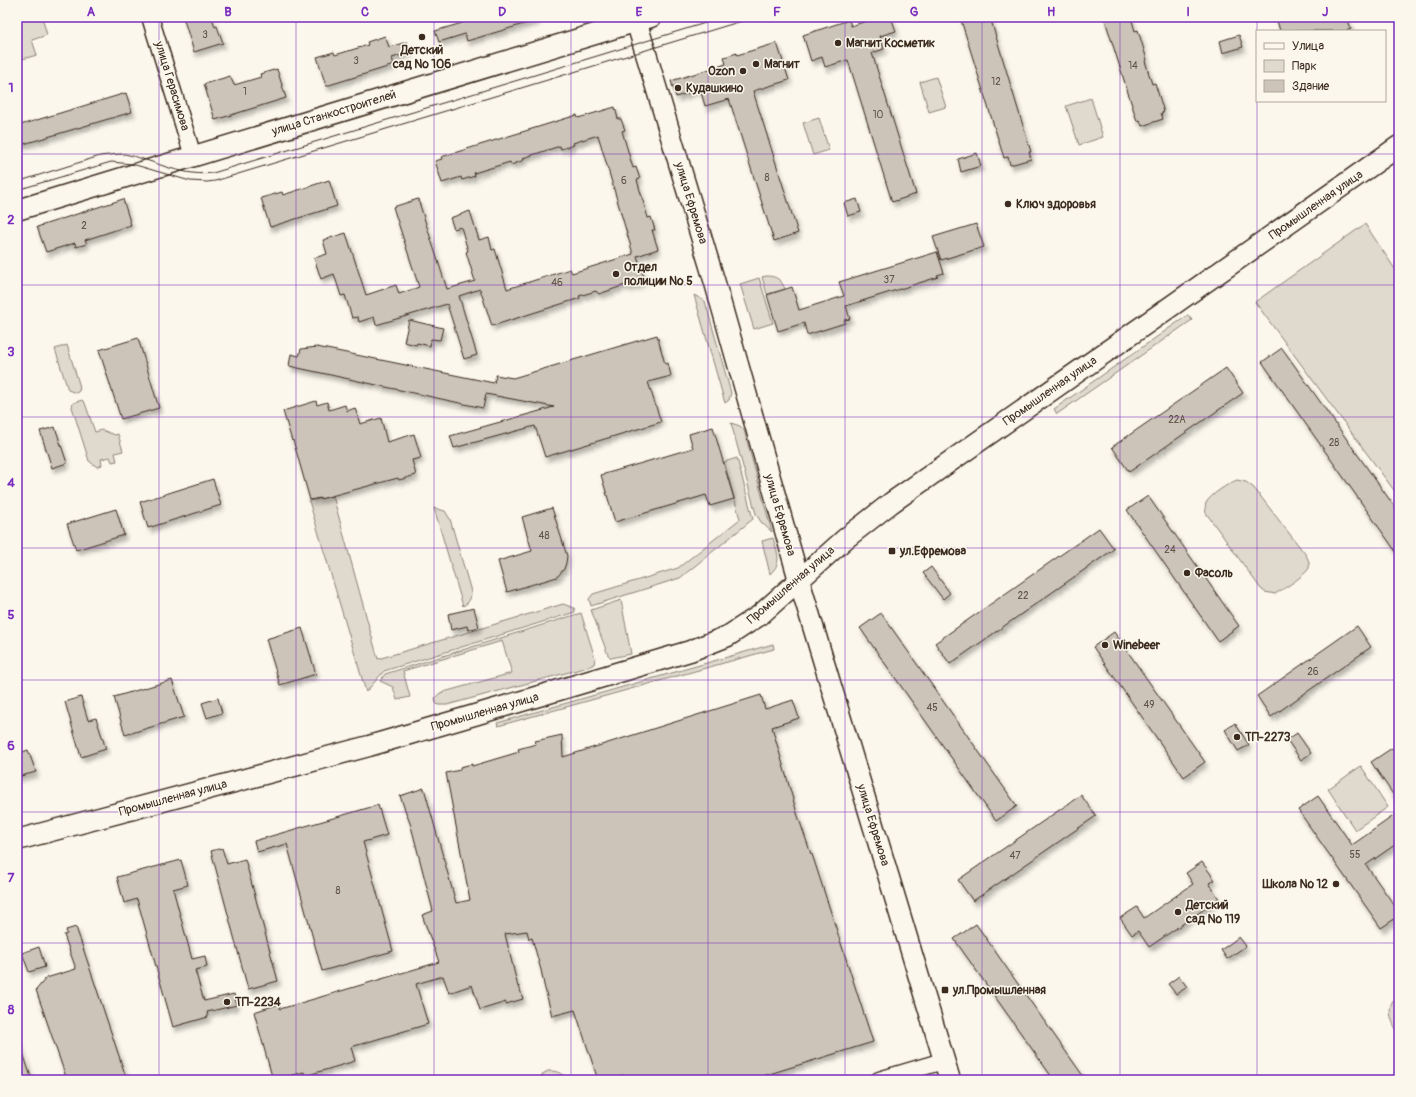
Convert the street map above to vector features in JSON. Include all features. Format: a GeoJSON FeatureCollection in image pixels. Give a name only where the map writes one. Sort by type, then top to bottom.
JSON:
{"type":"FeatureCollection","features":[{"type":"Feature","properties":{"kind":"street","name":"улица Герасимова"},"geometry":{"type":"LineString","coordinates":[[150,17],[193,156]]}},
{"type":"Feature","properties":{"kind":"street","name":"улица Станкостроителей"},"geometry":{"type":"LineString","coordinates":[[17,210],[641,18]]}},
{"type":"Feature","properties":{"kind":"street","name":"улица Ефремова"},"geometry":{"type":"LineString","coordinates":[[641,18],[799,580],[950,1080]]}},
{"type":"Feature","properties":{"kind":"street","name":"Промышленная улица"},"geometry":{"type":"LineString","coordinates":[[17,840],[369,746],[690,651],[728,636],[753,620],[845,539],[891,503],[1399,146]]}},
{"type":"Feature","properties":{"kind":"street"},"geometry":{"type":"LineString","coordinates":[[879,1080],[944,1060]]}},
{"type":"Feature","properties":{"kind":"green space"},"geometry":{"type":"Polygon","coordinates":[[[17,17],[42,17],[47,35],[32,40],[37,55],[19,60],[17,65],[17,17]]]}},
{"type":"Feature","properties":{"kind":"green space"},"geometry":{"type":"Polygon","coordinates":[[[936,77],[946,107],[929,112],[920,82],[936,77]]]}},
{"type":"Feature","properties":{"kind":"green space"},"geometry":{"type":"Polygon","coordinates":[[[1091,98],[1103,137],[1079,145],[1066,106],[1091,98]]]}},
{"type":"Feature","properties":{"kind":"green space"},"geometry":{"type":"Polygon","coordinates":[[[819,118],[829,150],[813,155],[803,123],[819,118]]]}},
{"type":"Feature","properties":{"kind":"green space"},"geometry":{"type":"Polygon","coordinates":[[[1365,224],[1399,275],[1399,497],[1255,302],[1365,224]]]}},
{"type":"Feature","properties":{"kind":"green space"},"geometry":{"type":"Polygon","coordinates":[[[766,276],[778,279],[785,289],[767,294],[762,277],[766,276]]]}},
{"type":"Feature","properties":{"kind":"green space"},"geometry":{"type":"Polygon","coordinates":[[[759,278],[773,323],[754,329],[740,284],[759,278]]]}},
{"type":"Feature","properties":{"kind":"green space"},"geometry":{"type":"Polygon","coordinates":[[[694,295],[705,301],[731,393],[729,400],[725,403],[694,295]]]}},
{"type":"Feature","properties":{"kind":"green space"},"geometry":{"type":"Polygon","coordinates":[[[1188,315],[1192,320],[1057,414],[1054,409],[1188,315]]]}},
{"type":"Feature","properties":{"kind":"green space"},"geometry":{"type":"Polygon","coordinates":[[[67,345],[80,387],[79,391],[76,393],[68,390],[55,349],[67,345]]]}},
{"type":"Feature","properties":{"kind":"green space"},"geometry":{"type":"Polygon","coordinates":[[[82,400],[85,403],[95,432],[102,430],[115,435],[118,434],[123,451],[115,453],[117,461],[112,462],[110,457],[101,459],[102,465],[97,467],[89,461],[72,407],[73,403],[82,400]]]}},
{"type":"Feature","properties":{"kind":"green space"},"geometry":{"type":"Polygon","coordinates":[[[731,423],[740,426],[744,430],[772,532],[761,522],[756,514],[731,423]]]}},
{"type":"Feature","properties":{"kind":"green space"},"geometry":{"type":"Polygon","coordinates":[[[737,458],[753,519],[680,578],[591,606],[589,599],[593,594],[678,568],[740,519],[724,462],[737,458]]]}},
{"type":"Feature","properties":{"kind":"green space"},"geometry":{"type":"Polygon","coordinates":[[[1237,480],[1246,482],[1254,488],[1306,555],[1309,561],[1309,568],[1307,571],[1294,582],[1275,594],[1265,592],[1261,589],[1206,513],[1205,505],[1211,496],[1237,480]]]}},
{"type":"Feature","properties":{"kind":"green space"},"geometry":{"type":"Polygon","coordinates":[[[333,496],[378,659],[563,604],[574,608],[575,612],[384,671],[366,692],[309,501],[333,496]]]}},
{"type":"Feature","properties":{"kind":"green space"},"geometry":{"type":"Polygon","coordinates":[[[434,508],[445,511],[450,519],[471,591],[469,600],[463,606],[434,508]]]}},
{"type":"Feature","properties":{"kind":"green space"},"geometry":{"type":"Polygon","coordinates":[[[773,538],[778,561],[774,570],[770,574],[762,541],[773,538]]]}},
{"type":"Feature","properties":{"kind":"green space"},"geometry":{"type":"Polygon","coordinates":[[[621,600],[631,654],[611,658],[608,655],[591,610],[621,600]]]}},
{"type":"Feature","properties":{"kind":"green space"},"geometry":{"type":"Polygon","coordinates":[[[581,613],[595,658],[594,664],[588,667],[447,705],[438,705],[436,703],[435,698],[440,693],[512,673],[502,641],[403,671],[410,697],[397,700],[393,687],[380,681],[385,674],[581,613]]]}},
{"type":"Feature","properties":{"kind":"green space"},"geometry":{"type":"Polygon","coordinates":[[[773,644],[774,649],[498,726],[497,723],[773,644]]]}},
{"type":"Feature","properties":{"kind":"green space"},"geometry":{"type":"Polygon","coordinates":[[[1361,766],[1388,807],[1355,830],[1328,789],[1361,766]]]}},
{"type":"Feature","properties":{"kind":"green space"},"geometry":{"type":"Polygon","coordinates":[[[1399,994],[1399,1034],[1390,1014],[1390,1008],[1394,998],[1399,994]]]}},
{"type":"Feature","properties":{"kind":"green space"},"geometry":{"type":"Polygon","coordinates":[[[548,1071],[562,1074],[567,1080],[539,1080],[544,1073],[548,1071]]]}},
{"type":"Feature","properties":{"kind":"building"},"geometry":{"type":"Polygon","coordinates":[[[183,17],[212,17],[223,43],[194,52],[183,17]]]}},
{"type":"Feature","properties":{"kind":"building"},"geometry":{"type":"Polygon","coordinates":[[[460,17],[537,17],[537,20],[467,41],[465,34],[439,42],[435,31],[462,23],[460,17]]]}},
{"type":"Feature","properties":{"kind":"building"},"geometry":{"type":"Polygon","coordinates":[[[879,17],[891,17],[896,31],[880,36],[884,49],[872,53],[916,194],[892,202],[848,60],[825,67],[822,57],[811,61],[803,35],[849,20],[851,26],[879,17]]]}},
{"type":"Feature","properties":{"kind":"building"},"geometry":{"type":"Polygon","coordinates":[[[960,17],[990,17],[1031,152],[1029,152],[1031,159],[1010,165],[1008,157],[1004,158],[960,17]]]}},
{"type":"Feature","properties":{"kind":"building"},"geometry":{"type":"Polygon","coordinates":[[[1104,17],[1131,17],[1135,31],[1138,30],[1152,84],[1155,83],[1164,112],[1161,113],[1163,119],[1142,126],[1140,120],[1137,121],[1104,17]]]}},
{"type":"Feature","properties":{"kind":"building"},"geometry":{"type":"Polygon","coordinates":[[[1276,17],[1347,17],[1351,29],[1348,30],[1280,30],[1276,17]]]}},
{"type":"Feature","properties":{"kind":"building"},"geometry":{"type":"Polygon","coordinates":[[[1239,35],[1243,47],[1223,53],[1220,41],[1239,35]]]}},
{"type":"Feature","properties":{"kind":"building"},"geometry":{"type":"Polygon","coordinates":[[[385,36],[389,47],[407,42],[410,52],[392,58],[394,65],[326,86],[317,57],[334,52],[335,55],[368,45],[367,42],[385,36]]]}},
{"type":"Feature","properties":{"kind":"building"},"geometry":{"type":"Polygon","coordinates":[[[777,43],[789,80],[753,91],[798,233],[774,241],[729,99],[705,106],[700,89],[676,97],[671,81],[726,64],[724,57],[737,53],[737,55],[777,43]]]}},
{"type":"Feature","properties":{"kind":"building"},"geometry":{"type":"Polygon","coordinates":[[[277,69],[286,98],[215,120],[204,84],[230,76],[234,85],[261,77],[260,74],[277,69]]]}},
{"type":"Feature","properties":{"kind":"building"},"geometry":{"type":"Polygon","coordinates":[[[126,93],[132,112],[17,146],[17,126],[126,93]]]}},
{"type":"Feature","properties":{"kind":"building"},"geometry":{"type":"Polygon","coordinates":[[[615,107],[618,119],[621,119],[625,130],[622,131],[633,168],[636,167],[640,179],[637,180],[648,218],[651,217],[655,230],[652,230],[658,249],[637,256],[645,280],[629,287],[625,285],[599,294],[596,291],[579,296],[580,298],[492,326],[480,289],[459,296],[477,355],[464,359],[447,304],[376,325],[374,317],[359,322],[358,317],[352,318],[345,295],[341,296],[334,274],[321,279],[314,258],[327,254],[323,240],[346,233],[366,295],[396,285],[399,294],[419,287],[393,207],[418,199],[447,289],[475,281],[466,252],[468,251],[461,227],[454,229],[450,218],[470,211],[479,240],[489,237],[492,250],[495,249],[507,289],[570,269],[572,273],[633,254],[598,135],[573,143],[574,145],[561,149],[560,146],[523,158],[524,160],[511,165],[510,162],[474,173],[475,176],[462,180],[461,177],[442,183],[435,161],[442,159],[441,157],[577,115],[578,118],[615,107]]]}},
{"type":"Feature","properties":{"kind":"building"},"geometry":{"type":"Polygon","coordinates":[[[977,153],[981,166],[961,172],[958,159],[977,153]]]}},
{"type":"Feature","properties":{"kind":"building"},"geometry":{"type":"Polygon","coordinates":[[[329,180],[337,206],[270,227],[261,198],[282,192],[283,195],[329,180]]]}},
{"type":"Feature","properties":{"kind":"building"},"geometry":{"type":"Polygon","coordinates":[[[123,199],[131,225],[85,240],[87,244],[76,247],[75,243],[46,252],[37,227],[123,199]]]}},
{"type":"Feature","properties":{"kind":"building"},"geometry":{"type":"Polygon","coordinates":[[[857,199],[861,212],[848,216],[844,203],[857,199]]]}},
{"type":"Feature","properties":{"kind":"building"},"geometry":{"type":"Polygon","coordinates":[[[976,224],[984,247],[941,260],[933,237],[976,224]]]}},
{"type":"Feature","properties":{"kind":"building"},"geometry":{"type":"Polygon","coordinates":[[[937,252],[944,273],[937,275],[938,277],[846,306],[850,319],[844,320],[845,323],[807,335],[804,323],[778,331],[767,295],[792,287],[799,310],[844,296],[839,282],[937,252]]]}},
{"type":"Feature","properties":{"kind":"building"},"geometry":{"type":"Polygon","coordinates":[[[409,320],[443,328],[440,340],[431,339],[430,346],[404,342],[409,320]]]}},
{"type":"Feature","properties":{"kind":"building"},"geometry":{"type":"Polygon","coordinates":[[[657,335],[665,364],[668,363],[671,376],[648,382],[661,422],[545,457],[535,426],[454,448],[450,436],[554,407],[486,394],[483,408],[289,366],[291,354],[299,356],[301,349],[317,347],[494,383],[496,375],[513,378],[657,335]]]}},
{"type":"Feature","properties":{"kind":"building"},"geometry":{"type":"Polygon","coordinates":[[[138,338],[159,408],[121,419],[99,350],[138,338]]]}},
{"type":"Feature","properties":{"kind":"building"},"geometry":{"type":"Polygon","coordinates":[[[1282,348],[1399,513],[1399,556],[1262,362],[1282,348]]]}},
{"type":"Feature","properties":{"kind":"building"},"geometry":{"type":"Polygon","coordinates":[[[1226,368],[1243,393],[1129,472],[1112,447],[1226,368]]]}},
{"type":"Feature","properties":{"kind":"building"},"geometry":{"type":"Polygon","coordinates":[[[316,401],[317,405],[327,402],[329,410],[345,405],[347,411],[355,408],[360,424],[381,418],[387,442],[414,434],[421,458],[412,460],[416,475],[399,480],[398,478],[320,499],[310,500],[283,411],[316,401]]]}},
{"type":"Feature","properties":{"kind":"building"},"geometry":{"type":"Polygon","coordinates":[[[55,427],[67,463],[52,468],[40,431],[55,427]]]}},
{"type":"Feature","properties":{"kind":"building"},"geometry":{"type":"Polygon","coordinates":[[[713,427],[734,499],[710,506],[706,495],[615,522],[601,475],[693,448],[689,434],[713,427]]]}},
{"type":"Feature","properties":{"kind":"building"},"geometry":{"type":"Polygon","coordinates":[[[213,479],[221,505],[148,528],[140,502],[213,479]]]}},
{"type":"Feature","properties":{"kind":"building"},"geometry":{"type":"Polygon","coordinates":[[[1148,496],[1239,626],[1218,641],[1127,510],[1148,496]]]}},
{"type":"Feature","properties":{"kind":"building"},"geometry":{"type":"Polygon","coordinates":[[[552,508],[567,556],[564,569],[557,577],[507,592],[498,561],[532,551],[522,517],[552,508]]]}},
{"type":"Feature","properties":{"kind":"building"},"geometry":{"type":"Polygon","coordinates":[[[116,509],[124,535],[76,550],[67,524],[116,509]]]}},
{"type":"Feature","properties":{"kind":"building"},"geometry":{"type":"Polygon","coordinates":[[[1099,528],[1114,549],[950,664],[935,643],[1099,528]]]}},
{"type":"Feature","properties":{"kind":"building"},"geometry":{"type":"Polygon","coordinates":[[[931,567],[950,593],[943,599],[923,573],[931,567]]]}},
{"type":"Feature","properties":{"kind":"building"},"geometry":{"type":"Polygon","coordinates":[[[474,608],[479,627],[468,630],[467,626],[451,630],[448,614],[474,608]]]}},
{"type":"Feature","properties":{"kind":"building"},"geometry":{"type":"Polygon","coordinates":[[[881,613],[1017,806],[996,821],[860,628],[881,613]]]}},
{"type":"Feature","properties":{"kind":"building"},"geometry":{"type":"Polygon","coordinates":[[[1357,626],[1371,647],[1271,717],[1257,696],[1357,626]]]}},
{"type":"Feature","properties":{"kind":"building"},"geometry":{"type":"Polygon","coordinates":[[[302,628],[316,674],[280,685],[266,639],[302,628]]]}},
{"type":"Feature","properties":{"kind":"building"},"geometry":{"type":"Polygon","coordinates":[[[1114,632],[1205,762],[1184,777],[1093,647],[1114,632]]]}},
{"type":"Feature","properties":{"kind":"building"},"geometry":{"type":"Polygon","coordinates":[[[172,680],[184,717],[125,735],[114,697],[172,680]]]}},
{"type":"Feature","properties":{"kind":"building"},"geometry":{"type":"Polygon","coordinates":[[[761,695],[765,709],[793,700],[799,718],[772,727],[797,813],[812,854],[873,1042],[750,1080],[624,1080],[623,1075],[607,1080],[598,1080],[575,1010],[552,1016],[532,938],[529,939],[527,931],[505,934],[518,987],[519,986],[523,999],[506,1004],[506,1002],[480,1010],[472,985],[449,993],[443,976],[416,984],[428,1024],[351,1047],[355,1061],[305,1076],[304,1072],[273,1080],[254,1012],[279,1004],[280,1009],[439,962],[422,915],[433,911],[411,826],[400,796],[424,788],[456,903],[470,900],[446,773],[460,770],[460,767],[472,764],[472,766],[519,752],[518,749],[536,744],[535,741],[562,735],[563,757],[761,695]]]}},
{"type":"Feature","properties":{"kind":"building"},"geometry":{"type":"Polygon","coordinates":[[[81,697],[88,720],[96,718],[106,749],[81,757],[65,702],[81,697]]]}},
{"type":"Feature","properties":{"kind":"building"},"geometry":{"type":"Polygon","coordinates":[[[218,698],[222,713],[207,718],[202,703],[218,698]]]}},
{"type":"Feature","properties":{"kind":"building","name":"ТП-2273"},"geometry":{"type":"Polygon","coordinates":[[[1235,723],[1249,745],[1238,751],[1225,730],[1235,723]]]}},
{"type":"Feature","properties":{"kind":"building"},"geometry":{"type":"Polygon","coordinates":[[[1297,733],[1311,753],[1301,760],[1287,740],[1297,733]]]}},
{"type":"Feature","properties":{"kind":"building"},"geometry":{"type":"Polygon","coordinates":[[[1392,748],[1399,758],[1399,803],[1371,762],[1392,748]]]}},
{"type":"Feature","properties":{"kind":"building"},"geometry":{"type":"Polygon","coordinates":[[[28,750],[36,772],[17,777],[17,754],[28,750]]]}},
{"type":"Feature","properties":{"kind":"building"},"geometry":{"type":"Polygon","coordinates":[[[1081,795],[1096,816],[973,901],[958,880],[1081,795]]]}},
{"type":"Feature","properties":{"kind":"building"},"geometry":{"type":"Polygon","coordinates":[[[1318,796],[1352,845],[1399,812],[1399,842],[1366,865],[1399,912],[1399,916],[1381,928],[1298,810],[1318,796]]]}},
{"type":"Feature","properties":{"kind":"building"},"geometry":{"type":"Polygon","coordinates":[[[378,805],[387,835],[363,842],[393,951],[322,971],[287,844],[257,852],[254,841],[378,805]]]}},
{"type":"Feature","properties":{"kind":"building"},"geometry":{"type":"Polygon","coordinates":[[[222,848],[227,864],[245,859],[278,981],[248,989],[211,851],[222,848]]]}},
{"type":"Feature","properties":{"kind":"building"},"geometry":{"type":"Polygon","coordinates":[[[181,860],[188,885],[173,889],[192,959],[205,956],[207,967],[195,970],[204,1001],[234,994],[237,1005],[207,1012],[208,1017],[173,1027],[137,899],[124,903],[117,877],[181,860]]]}},
{"type":"Feature","properties":{"kind":"building"},"geometry":{"type":"Polygon","coordinates":[[[1202,862],[1215,880],[1209,883],[1219,899],[1149,947],[1138,931],[1132,935],[1120,918],[1137,907],[1144,918],[1193,884],[1186,873],[1202,862]]]}},
{"type":"Feature","properties":{"kind":"building"},"geometry":{"type":"Polygon","coordinates":[[[976,924],[1086,1080],[1054,1080],[954,939],[976,924]]]}},
{"type":"Feature","properties":{"kind":"building"},"geometry":{"type":"Polygon","coordinates":[[[76,927],[127,1080],[67,1080],[36,990],[46,978],[76,969],[64,935],[67,934],[66,930],[76,927]]]}},
{"type":"Feature","properties":{"kind":"building"},"geometry":{"type":"Polygon","coordinates":[[[1239,937],[1246,946],[1227,959],[1221,950],[1239,937]]]}},
{"type":"Feature","properties":{"kind":"building"},"geometry":{"type":"Polygon","coordinates":[[[39,947],[45,967],[29,972],[22,953],[39,947]]]}},
{"type":"Feature","properties":{"kind":"building"},"geometry":{"type":"Polygon","coordinates":[[[1179,976],[1187,987],[1176,994],[1168,984],[1179,976]]]}},
{"type":"Feature","properties":{"kind":"building"},"geometry":{"type":"Polygon","coordinates":[[[17,1041],[19,1041],[32,1080],[17,1080],[17,1041]]]}},
{"type":"Feature","properties":{"kind":"tram line"},"geometry":{"type":"LineString","coordinates":[[17,182],[100,156],[119,154],[125,154],[182,171],[198,174],[213,173],[725,17]]}},
{"type":"Feature","properties":{"kind":"tram line"},"geometry":{"type":"LineString","coordinates":[[17,190],[111,162],[132,164],[190,181],[215,181],[755,17]]}},
{"type":"Feature","properties":{"kind":"place","name":"Детский сад № 106"},"geometry":{"type":"Point","coordinates":[422,37]}},
{"type":"Feature","properties":{"kind":"place","name":"Магнит Косметик"},"geometry":{"type":"Point","coordinates":[838,43]}},
{"type":"Feature","properties":{"kind":"place","name":"Магнит"},"geometry":{"type":"Point","coordinates":[756,64]}},
{"type":"Feature","properties":{"kind":"place","name":"Ozon"},"geometry":{"type":"Point","coordinates":[743,71]}},
{"type":"Feature","properties":{"kind":"place","name":"Кудашкино"},"geometry":{"type":"Point","coordinates":[678,88]}},
{"type":"Feature","properties":{"kind":"place","name":"Ключ здоровья"},"geometry":{"type":"Point","coordinates":[1008,204]}},
{"type":"Feature","properties":{"kind":"place","name":"Отдел полиции № 5"},"geometry":{"type":"Point","coordinates":[616,274]}},
{"type":"Feature","properties":{"kind":"place","name":"ул.Ефремова"},"geometry":{"type":"Point","coordinates":[892,551]}},
{"type":"Feature","properties":{"kind":"place","name":"Фасоль"},"geometry":{"type":"Point","coordinates":[1187,573]}},
{"type":"Feature","properties":{"kind":"place","name":"Winebeer"},"geometry":{"type":"Point","coordinates":[1105,645]}},
{"type":"Feature","properties":{"kind":"place","name":"ТП-2273"},"geometry":{"type":"Point","coordinates":[1237,737]}},
{"type":"Feature","properties":{"kind":"place","name":"Школа № 12"},"geometry":{"type":"Point","coordinates":[1336,884]}},
{"type":"Feature","properties":{"kind":"place","name":"Детский сад № 119"},"geometry":{"type":"Point","coordinates":[1178,912]}},
{"type":"Feature","properties":{"kind":"place","name":"ул.Промышленная"},"geometry":{"type":"Point","coordinates":[945,990]}},
{"type":"Feature","properties":{"kind":"place","name":"ТП-2234"},"geometry":{"type":"Point","coordinates":[227,1002]}}]}
